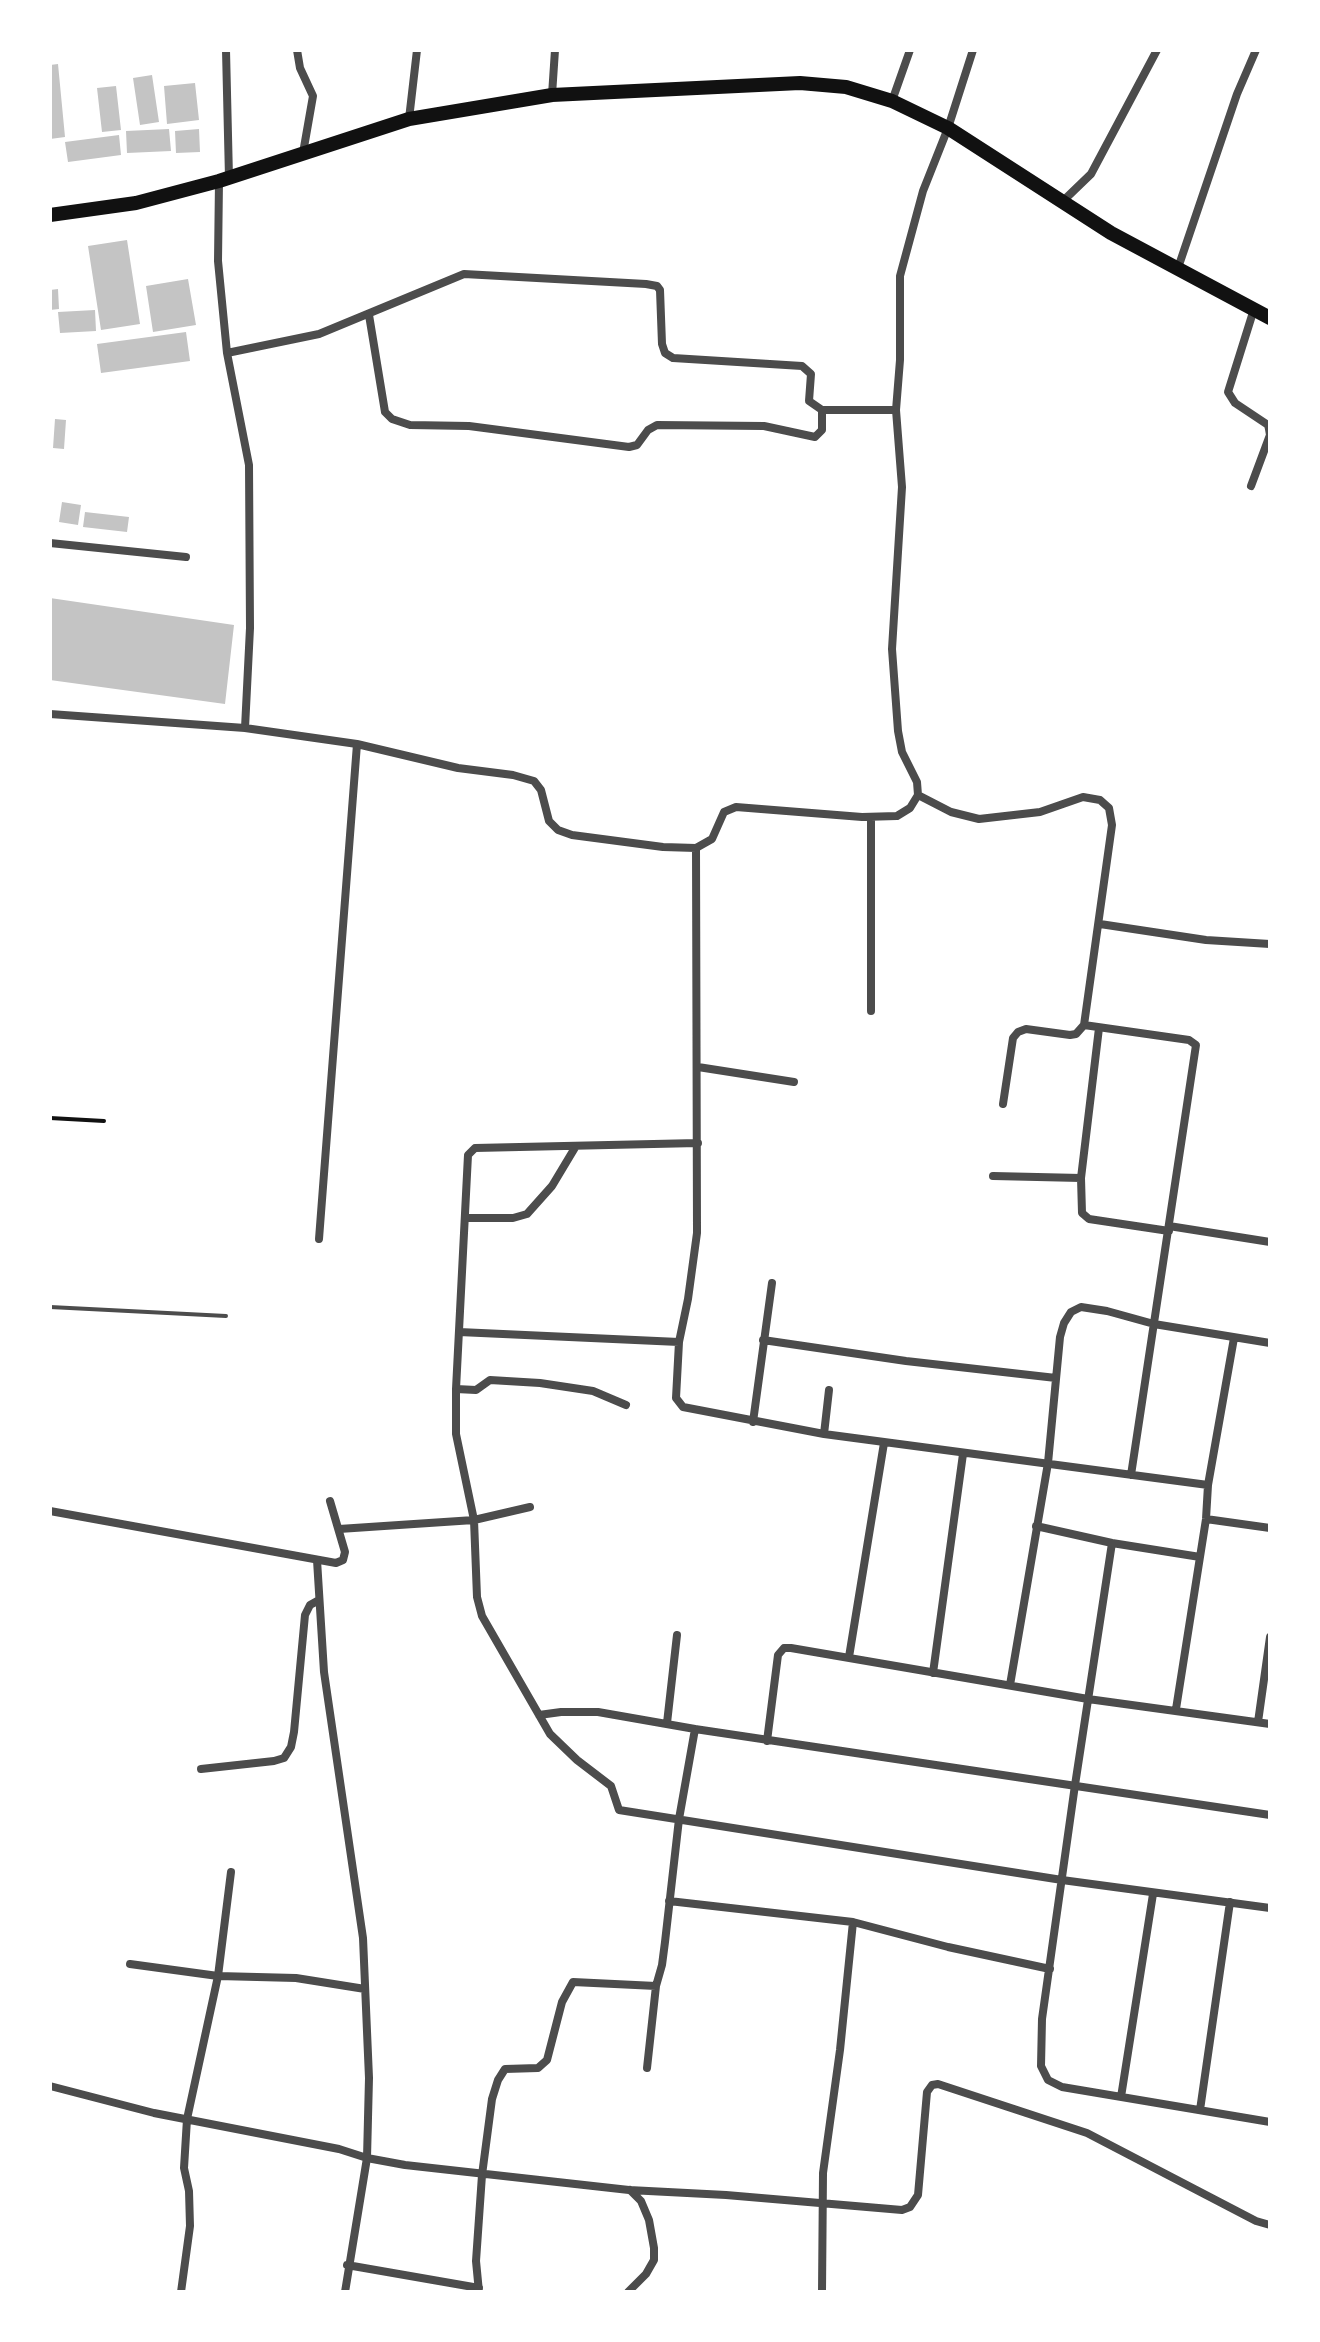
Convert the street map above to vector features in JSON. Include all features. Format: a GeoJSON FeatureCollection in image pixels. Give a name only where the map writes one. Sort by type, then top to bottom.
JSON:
{"type":"FeatureCollection","features":[{"type":"Feature","properties":{"kind":"main road"},"geometry":{"type":"LineString","coordinates":[[50,215],[136,203],[224,180],[409,119],[552,95],[800,83],[846,87],[892,101],[948,128],[1111,233],[1270,318]]}},
{"type":"Feature","properties":{"kind":"street"},"geometry":{"type":"LineString","coordinates":[[226,50],[224,180],[218,261],[227,353],[249,465],[250,628],[245,728]]}},
{"type":"Feature","properties":{"kind":"street"},"geometry":{"type":"LineString","coordinates":[[297,50],[300,68],[313,96],[303,153]]}},
{"type":"Feature","properties":{"kind":"street"},"geometry":{"type":"LineString","coordinates":[[409,119],[417,50]]}},
{"type":"Feature","properties":{"kind":"street"},"geometry":{"type":"LineString","coordinates":[[552,95],[555,50]]}},
{"type":"Feature","properties":{"kind":"street"},"geometry":{"type":"LineString","coordinates":[[892,101],[910,50]]}},
{"type":"Feature","properties":{"kind":"street"},"geometry":{"type":"LineString","coordinates":[[50,714],[245,728],[357,744],[458,768],[513,775],[534,781],[541,790],[549,821],[558,830],[572,835],[663,847],[696,848],[712,839],[724,812],[736,807],[871,817],[897,816],[910,808],[918,795],[917,782],[902,752],[892,649],[902,487],[896,410],[900,360],[900,276],[923,191],[948,128],[973,50]]}},
{"type":"Feature","properties":{"kind":"street"},"geometry":{"type":"LineString","coordinates":[[1063,201],[1091,174],[1157,50]]}},
{"type":"Feature","properties":{"kind":"street"},"geometry":{"type":"LineString","coordinates":[[1178,268],[1237,94],[1256,50]]}},
{"type":"Feature","properties":{"kind":"street"},"geometry":{"type":"LineString","coordinates":[[227,353],[319,334],[464,274],[652,284],[662,295],[662,344],[665,353],[673,358],[802,366],[811,374],[809,401],[822,410],[896,410]]}},
{"type":"Feature","properties":{"kind":"street"},"geometry":{"type":"LineString","coordinates":[[1251,486],[1270,435],[1269,429],[1268,425],[1235,403],[1228,392],[1254,309]]}},
{"type":"Feature","properties":{"kind":"street"},"geometry":{"type":"LineString","coordinates":[[369,315],[385,412],[392,419],[410,425],[469,426],[629,447],[637,445],[648,430],[657,425],[764,426],[815,437],[822,430],[822,410]]}},
{"type":"Feature","properties":{"kind":"street"},"geometry":{"type":"LineString","coordinates":[[50,543],[186,557]]}},
{"type":"Feature","properties":{"kind":"street"},"geometry":{"type":"LineString","coordinates":[[319,1239],[357,744]]}},
{"type":"Feature","properties":{"kind":"street"},"geometry":{"type":"LineString","coordinates":[[918,795],[951,812],[979,819],[1040,812],[1083,797],[1100,800],[1109,808],[1112,825],[1084,1025],[1076,1034],[1070,1035],[1026,1029],[1018,1032],[1013,1038],[1003,1104]]}},
{"type":"Feature","properties":{"kind":"street"},"geometry":{"type":"LineString","coordinates":[[871,817],[871,1011]]}},
{"type":"Feature","properties":{"kind":"street"},"geometry":{"type":"LineString","coordinates":[[696,848],[697,1233],[679,1342],[676,1398],[683,1407],[753,1422],[884,1443],[1208,1485]]}},
{"type":"Feature","properties":{"kind":"street"},"geometry":{"type":"LineString","coordinates":[[1100,924],[1206,940],[1270,944]]}},
{"type":"Feature","properties":{"kind":"street"},"geometry":{"type":"LineString","coordinates":[[1084,1025],[1189,1040],[1196,1045],[1131,1475]]}},
{"type":"Feature","properties":{"kind":"street"},"geometry":{"type":"LineString","coordinates":[[1099,1028],[1081,1178],[1081,1208],[1085,1217],[1270,1242]]}},
{"type":"Feature","properties":{"kind":"street"},"geometry":{"type":"LineString","coordinates":[[698,1067],[794,1082]]}},
{"type":"Feature","properties":{"kind":"street"},"geometry":{"type":"LineString","coordinates":[[698,1143],[475,1148],[468,1155],[456,1434],[474,1520],[477,1597],[482,1616],[539,1715],[561,1746],[611,1786],[619,1810],[1153,1894],[1270,1908]]}},
{"type":"Feature","properties":{"kind":"street"},"geometry":{"type":"LineString","coordinates":[[465,1218],[513,1218],[527,1214],[552,1186],[576,1146]]}},
{"type":"Feature","properties":{"kind":"street"},"geometry":{"type":"LineString","coordinates":[[993,1176],[1081,1178]]}},
{"type":"Feature","properties":{"kind":"street"},"geometry":{"type":"LineString","coordinates":[[753,1422],[772,1283]]}},
{"type":"Feature","properties":{"kind":"street"},"geometry":{"type":"LineString","coordinates":[[1010,1685],[1048,1463],[1060,1337],[1071,1312],[1081,1307],[1107,1311],[1154,1324],[1270,1343]]}},
{"type":"Feature","properties":{"kind":"street"},"geometry":{"type":"LineString","coordinates":[[459,1332],[679,1342]]}},
{"type":"Feature","properties":{"kind":"street"},"geometry":{"type":"LineString","coordinates":[[1176,1709],[1206,1519],[1208,1485],[1234,1338]]}},
{"type":"Feature","properties":{"kind":"street"},"geometry":{"type":"LineString","coordinates":[[763,1340],[906,1361],[1056,1378]]}},
{"type":"Feature","properties":{"kind":"street"},"geometry":{"type":"LineString","coordinates":[[456,1389],[476,1390],[486,1381],[495,1379],[540,1383],[593,1391],[626,1405]]}},
{"type":"Feature","properties":{"kind":"street"},"geometry":{"type":"LineString","coordinates":[[824,1434],[829,1390]]}},
{"type":"Feature","properties":{"kind":"street"},"geometry":{"type":"LineString","coordinates":[[849,1657],[884,1443]]}},
{"type":"Feature","properties":{"kind":"street"},"geometry":{"type":"LineString","coordinates":[[933,1673],[963,1454]]}},
{"type":"Feature","properties":{"kind":"street"},"geometry":{"type":"LineString","coordinates":[[50,1511],[336,1563],[343,1560],[345,1552],[330,1501]]}},
{"type":"Feature","properties":{"kind":"street"},"geometry":{"type":"LineString","coordinates":[[339,1529],[474,1520],[530,1507]]}},
{"type":"Feature","properties":{"kind":"street"},"geometry":{"type":"LineString","coordinates":[[1206,1519],[1270,1528]]}},
{"type":"Feature","properties":{"kind":"street"},"geometry":{"type":"LineString","coordinates":[[1036,1526],[1112,1543],[1200,1557]]}},
{"type":"Feature","properties":{"kind":"street"},"geometry":{"type":"LineString","coordinates":[[1112,1543],[1042,2019],[1043,2074],[1054,2085],[1270,2122]]}},
{"type":"Feature","properties":{"kind":"street"},"geometry":{"type":"LineString","coordinates":[[317,1560],[324,1672],[363,1938],[369,2078],[367,2158],[347,2265],[345,2292]]}},
{"type":"Feature","properties":{"kind":"street"},"geometry":{"type":"LineString","coordinates":[[201,1769],[284,1758],[291,1747],[305,1615],[310,1605],[319,1600]]}},
{"type":"Feature","properties":{"kind":"street"},"geometry":{"type":"LineString","coordinates":[[667,1723],[677,1635]]}},
{"type":"Feature","properties":{"kind":"street"},"geometry":{"type":"LineString","coordinates":[[1258,1722],[1270,1637]]}},
{"type":"Feature","properties":{"kind":"street"},"geometry":{"type":"LineString","coordinates":[[767,1741],[773,1680],[780,1651],[791,1648],[1088,1699],[1270,1724]]}},
{"type":"Feature","properties":{"kind":"street"},"geometry":{"type":"LineString","coordinates":[[539,1715],[598,1712],[767,1741],[1270,1815]]}},
{"type":"Feature","properties":{"kind":"street"},"geometry":{"type":"LineString","coordinates":[[647,2068],[679,1819],[695,1729]]}},
{"type":"Feature","properties":{"kind":"street"},"geometry":{"type":"LineString","coordinates":[[181,2292],[190,2226],[189,2191],[184,2168],[187,2119],[218,1976],[231,1872]]}},
{"type":"Feature","properties":{"kind":"street"},"geometry":{"type":"LineString","coordinates":[[1121,2097],[1153,1894]]}},
{"type":"Feature","properties":{"kind":"street"},"geometry":{"type":"LineString","coordinates":[[669,1901],[853,1922],[1050,1969]]}},
{"type":"Feature","properties":{"kind":"street"},"geometry":{"type":"LineString","coordinates":[[1200,2110],[1230,1902]]}},
{"type":"Feature","properties":{"kind":"street"},"geometry":{"type":"LineString","coordinates":[[822,2292],[822,2202],[853,1922]]}},
{"type":"Feature","properties":{"kind":"street"},"geometry":{"type":"LineString","coordinates":[[130,1964],[218,1976],[296,1978],[365,1989]]}},
{"type":"Feature","properties":{"kind":"street"},"geometry":{"type":"LineString","coordinates":[[347,2265],[479,2290],[476,2261],[482,2175],[492,2099],[498,2080],[505,2069],[538,2068],[547,2060],[562,2002],[573,1982],[656,1986]]}},
{"type":"Feature","properties":{"kind":"street"},"geometry":{"type":"LineString","coordinates":[[50,2086],[154,2113],[339,2149],[367,2158],[482,2175],[629,2190],[902,2210],[914,2203],[918,2195],[927,2092],[935,2084],[1087,2133],[1256,2221],[1270,2225]]}},
{"type":"Feature","properties":{"kind":"street"},"geometry":{"type":"LineString","coordinates":[[628,2292],[646,2274],[654,2260],[649,2220],[641,2201],[629,2190]]}},
{"type":"Feature","properties":{"kind":"lane"},"geometry":{"type":"LineString","coordinates":[[50,1307],[226,1316]]}},
{"type":"Feature","properties":{"kind":"path"},"geometry":{"type":"LineString","coordinates":[[50,1118],[104,1121]]}},
{"type":"Feature","properties":{"kind":"building"},"geometry":{"type":"Polygon","coordinates":[[[58,64],[65,137],[50,139],[50,65],[58,64]]]}},
{"type":"Feature","properties":{"kind":"building"},"geometry":{"type":"Polygon","coordinates":[[[152,75],[159,122],[140,125],[133,78],[152,75]]]}},
{"type":"Feature","properties":{"kind":"building"},"geometry":{"type":"Polygon","coordinates":[[[195,83],[199,120],[167,124],[164,86],[195,83]]]}},
{"type":"Feature","properties":{"kind":"building"},"geometry":{"type":"Polygon","coordinates":[[[116,86],[121,130],[102,132],[97,88],[116,86]]]}},
{"type":"Feature","properties":{"kind":"building"},"geometry":{"type":"Polygon","coordinates":[[[169,129],[171,151],[127,153],[126,131],[169,129]]]}},
{"type":"Feature","properties":{"kind":"building"},"geometry":{"type":"Polygon","coordinates":[[[199,129],[200,152],[176,153],[175,131],[199,129]]]}},
{"type":"Feature","properties":{"kind":"building"},"geometry":{"type":"Polygon","coordinates":[[[119,135],[121,155],[68,162],[65,142],[119,135]]]}},
{"type":"Feature","properties":{"kind":"building"},"geometry":{"type":"Polygon","coordinates":[[[127,240],[140,324],[101,330],[88,246],[127,240]]]}},
{"type":"Feature","properties":{"kind":"building"},"geometry":{"type":"Polygon","coordinates":[[[188,279],[196,325],[153,332],[146,286],[188,279]]]}},
{"type":"Feature","properties":{"kind":"building"},"geometry":{"type":"Polygon","coordinates":[[[58,289],[59,309],[50,310],[50,290],[58,289]]]}},
{"type":"Feature","properties":{"kind":"building"},"geometry":{"type":"Polygon","coordinates":[[[95,310],[96,331],[60,333],[58,312],[95,310]]]}},
{"type":"Feature","properties":{"kind":"building"},"geometry":{"type":"Polygon","coordinates":[[[186,332],[190,361],[101,373],[97,344],[186,332]]]}},
{"type":"Feature","properties":{"kind":"building"},"geometry":{"type":"Polygon","coordinates":[[[55,419],[66,420],[64,449],[53,448],[55,419]]]}},
{"type":"Feature","properties":{"kind":"building"},"geometry":{"type":"Polygon","coordinates":[[[62,502],[81,505],[78,525],[59,522],[62,502]]]}},
{"type":"Feature","properties":{"kind":"building"},"geometry":{"type":"Polygon","coordinates":[[[85,512],[129,517],[127,532],[83,527],[85,512]]]}},
{"type":"Feature","properties":{"kind":"building"},"geometry":{"type":"Polygon","coordinates":[[[50,598],[234,625],[225,704],[50,680],[50,598]]]}}]}
